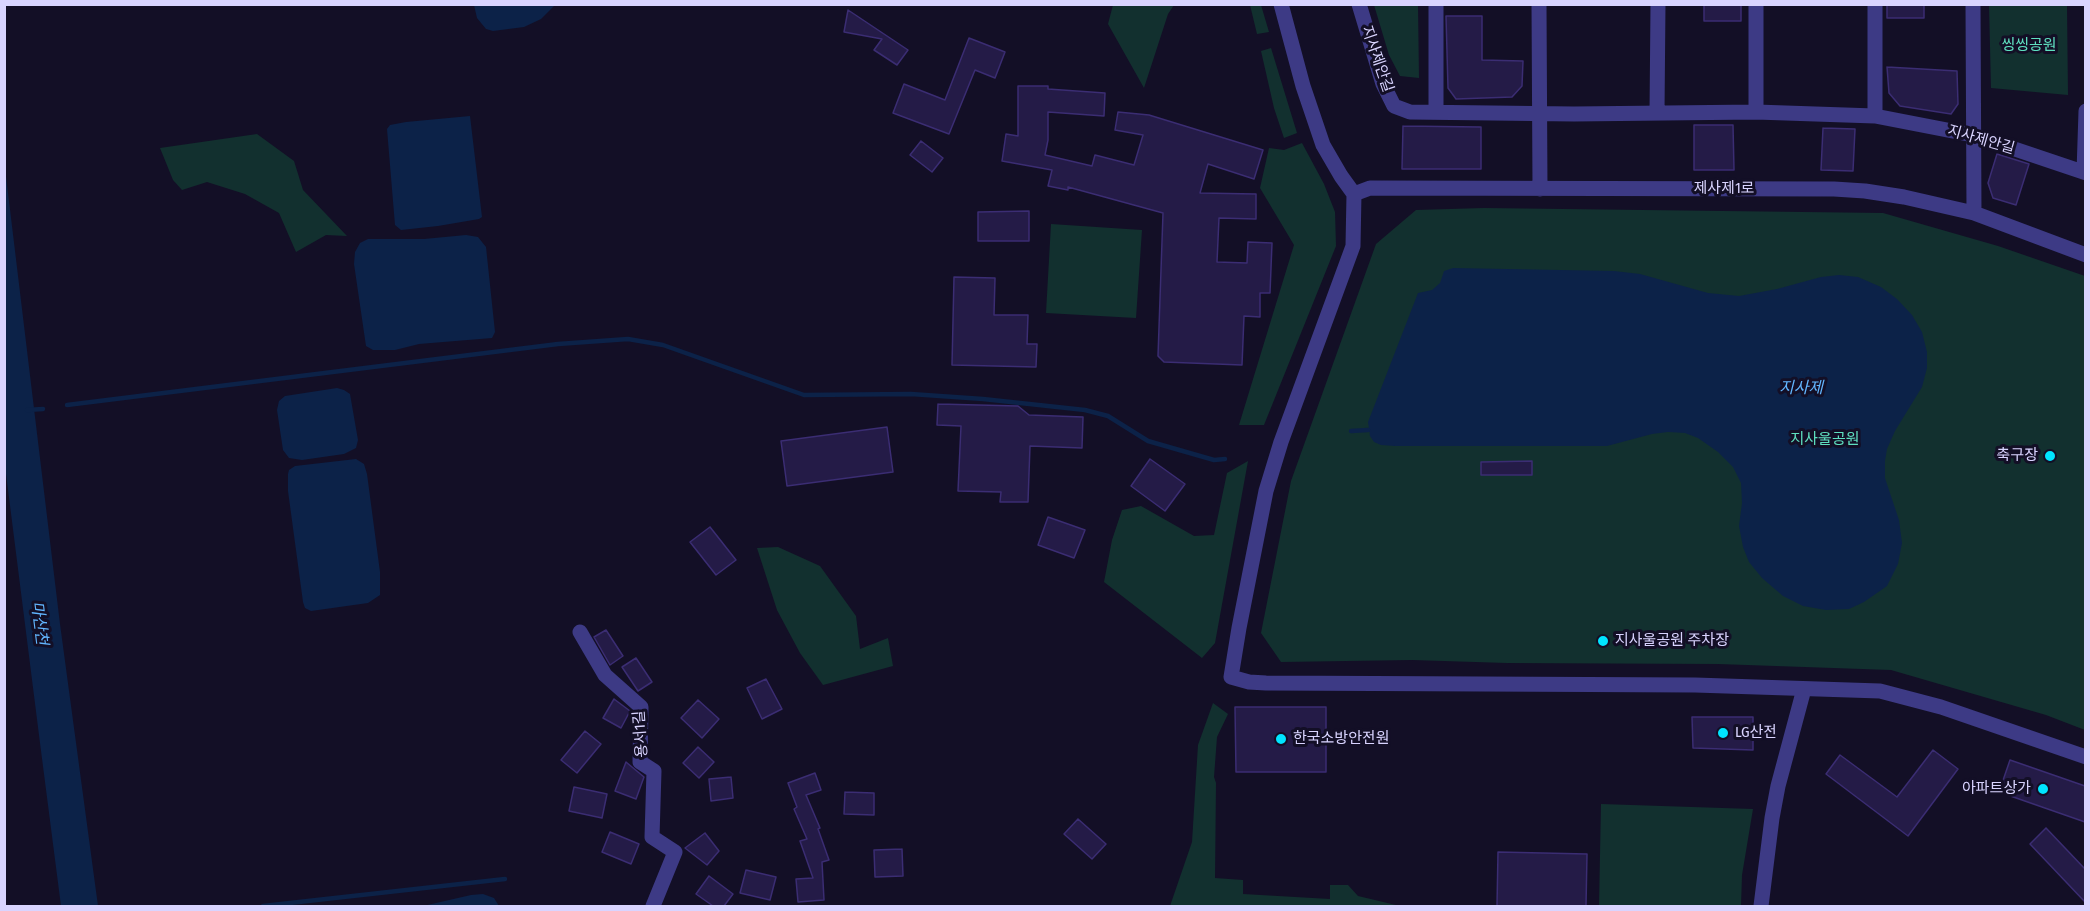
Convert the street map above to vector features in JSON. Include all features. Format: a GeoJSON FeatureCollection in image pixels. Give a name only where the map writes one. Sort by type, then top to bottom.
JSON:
{"type":"FeatureCollection","features":[{"type":"Feature","properties":{"kind":"street"},"geometry":{"type":"LineString","coordinates":[[1281,4],[1303,86],[1323,145],[1354,194],[1353,246],[1271,475],[1231,677],[1258,683],[1695,685],[1880,691],[1941,707],[2085,757]]}},
{"type":"Feature","properties":{"kind":"street","name":"지사제안길"},"geometry":{"type":"LineString","coordinates":[[1359,4],[1383,84],[1394,106],[1410,112],[1539,114],[1756,112],[1875,116],[1972,135],[2085,172],[2085,111]]}},
{"type":"Feature","properties":{"kind":"street"},"geometry":{"type":"LineString","coordinates":[[1436,4],[1436,112]]}},
{"type":"Feature","properties":{"kind":"street"},"geometry":{"type":"LineString","coordinates":[[1539,4],[1540,189]]}},
{"type":"Feature","properties":{"kind":"street"},"geometry":{"type":"LineString","coordinates":[[1658,4],[1658,113]]}},
{"type":"Feature","properties":{"kind":"street"},"geometry":{"type":"LineString","coordinates":[[1756,4],[1756,112]]}},
{"type":"Feature","properties":{"kind":"street"},"geometry":{"type":"LineString","coordinates":[[1875,4],[1875,116]]}},
{"type":"Feature","properties":{"kind":"street"},"geometry":{"type":"LineString","coordinates":[[1973,4],[1974,213]]}},
{"type":"Feature","properties":{"kind":"street","name":"제사제1로"},"geometry":{"type":"LineString","coordinates":[[1354,194],[1370,188],[1834,189],[1865,191],[1904,197],[1974,213],[2085,255]]}},
{"type":"Feature","properties":{"kind":"street","name":"용서1길"},"geometry":{"type":"LineString","coordinates":[[580,632],[605,675],[641,707],[640,762],[654,771],[652,837],[675,852],[652,906]]}},
{"type":"Feature","properties":{"kind":"street"},"geometry":{"type":"LineString","coordinates":[[1761,906],[1770,830],[1780,776],[1804,689]]}},
{"type":"Feature","properties":{"kind":"green space"},"geometry":{"type":"Polygon","coordinates":[[[1113,5],[1174,5],[1168,14],[1144,88],[1108,24],[1113,5]]]}},
{"type":"Feature","properties":{"kind":"green space"},"geometry":{"type":"Polygon","coordinates":[[[1250,5],[1261,5],[1269,32],[1257,34],[1250,5]]]}},
{"type":"Feature","properties":{"kind":"green space"},"geometry":{"type":"Polygon","coordinates":[[[1374,5],[1418,5],[1419,78],[1400,76],[1389,55],[1374,5]]]}},
{"type":"Feature","properties":{"kind":"green space","name":"씽씽공원"},"geometry":{"type":"Polygon","coordinates":[[[1989,5],[2067,5],[2068,95],[1991,88],[1989,5]]]}},
{"type":"Feature","properties":{"kind":"green space"},"geometry":{"type":"Polygon","coordinates":[[[1271,48],[1297,133],[1284,138],[1274,108],[1261,51],[1271,48]]]}},
{"type":"Feature","properties":{"kind":"green space"},"geometry":{"type":"Polygon","coordinates":[[[257,134],[294,161],[303,190],[347,236],[326,235],[296,252],[279,213],[245,194],[207,182],[182,190],[173,180],[160,148],[257,134]]]}},
{"type":"Feature","properties":{"kind":"green space"},"geometry":{"type":"Polygon","coordinates":[[[1302,143],[1324,184],[1335,212],[1336,246],[1264,425],[1239,425],[1294,245],[1260,188],[1269,148],[1284,150],[1302,143]]]}},
{"type":"Feature","properties":{"kind":"green space","name":"지사울공원"},"geometry":{"type":"Polygon","coordinates":[[[1484,208],[1883,213],[1998,246],[2085,276],[2085,730],[2046,715],[1891,670],[1718,664],[1412,660],[1281,662],[1261,633],[1291,481],[1376,244],[1416,210],[1484,208]]]}},
{"type":"Feature","properties":{"kind":"green space"},"geometry":{"type":"Polygon","coordinates":[[[1051,224],[1142,230],[1136,318],[1046,313],[1051,224]]]}},
{"type":"Feature","properties":{"kind":"green space"},"geometry":{"type":"Polygon","coordinates":[[[1248,461],[1215,643],[1202,658],[1104,582],[1112,540],[1122,510],[1141,506],[1194,536],[1214,535],[1227,473],[1248,461]]]}},
{"type":"Feature","properties":{"kind":"green space"},"geometry":{"type":"Polygon","coordinates":[[[778,547],[820,566],[856,616],[860,649],[888,638],[893,666],[823,685],[800,653],[777,610],[757,548],[778,547]]]}},
{"type":"Feature","properties":{"kind":"green space"},"geometry":{"type":"Polygon","coordinates":[[[1213,703],[1228,714],[1217,737],[1214,777],[1216,783],[1215,878],[1243,880],[1243,894],[1330,899],[1330,885],[1348,885],[1358,896],[1400,906],[1170,906],[1192,842],[1198,745],[1213,703]]]}},
{"type":"Feature","properties":{"kind":"green space"},"geometry":{"type":"Polygon","coordinates":[[[1601,804],[1753,809],[1742,875],[1741,906],[1599,906],[1601,804]]]}},
{"type":"Feature","properties":{"kind":"water"},"geometry":{"type":"Polygon","coordinates":[[[474,4],[555,5],[541,19],[524,27],[493,31],[486,29],[477,18],[474,4]]]}},
{"type":"Feature","properties":{"kind":"water"},"geometry":{"type":"Polygon","coordinates":[[[470,116],[482,217],[438,226],[401,230],[395,225],[387,129],[390,125],[406,122],[470,116]]]}},
{"type":"Feature","properties":{"kind":"water","name":"마산천"},"geometry":{"type":"Polygon","coordinates":[[[5,168],[60,624],[98,906],[61,906],[4,458],[5,168]]]}},
{"type":"Feature","properties":{"kind":"water"},"geometry":{"type":"Polygon","coordinates":[[[466,235],[478,237],[486,247],[495,332],[492,338],[419,344],[395,350],[373,350],[366,346],[354,264],[355,252],[360,243],[368,239],[424,239],[466,235]]]}},
{"type":"Feature","properties":{"kind":"water","name":"지사제"},"geometry":{"type":"Polygon","coordinates":[[[1453,268],[1614,271],[1640,274],[1708,293],[1739,296],[1839,275],[1858,277],[1881,287],[1897,299],[1912,315],[1922,332],[1927,352],[1927,368],[1922,387],[1895,431],[1887,449],[1885,478],[1899,520],[1902,543],[1898,564],[1887,586],[1849,609],[1826,610],[1803,606],[1783,596],[1762,578],[1749,562],[1743,547],[1739,526],[1742,503],[1741,483],[1733,467],[1718,452],[1698,438],[1685,433],[1652,434],[1607,446],[1395,446],[1374,442],[1370,436],[1368,422],[1418,293],[1432,290],[1440,283],[1444,271],[1453,268]]]}},
{"type":"Feature","properties":{"kind":"water"},"geometry":{"type":"Polygon","coordinates":[[[337,388],[350,394],[358,440],[356,448],[344,454],[302,460],[289,458],[283,450],[277,410],[279,401],[285,396],[337,388]]]}},
{"type":"Feature","properties":{"kind":"water"},"geometry":{"type":"Polygon","coordinates":[[[356,459],[364,464],[367,474],[380,572],[380,595],[368,603],[311,611],[305,608],[303,602],[288,491],[289,470],[295,466],[356,459]]]}},
{"type":"Feature","properties":{"kind":"water"},"geometry":{"type":"Polygon","coordinates":[[[483,894],[494,898],[499,906],[423,906],[471,895],[483,894]]]}},
{"type":"Feature","properties":{"kind":"building"},"geometry":{"type":"Polygon","coordinates":[[[1704,4],[1741,4],[1741,21],[1704,21],[1704,4]]]}},
{"type":"Feature","properties":{"kind":"building"},"geometry":{"type":"Polygon","coordinates":[[[1887,4],[1924,4],[1924,18],[1887,18],[1887,4]]]}},
{"type":"Feature","properties":{"kind":"building"},"geometry":{"type":"Polygon","coordinates":[[[848,10],[908,50],[897,65],[874,50],[882,39],[844,32],[848,10]]]}},
{"type":"Feature","properties":{"kind":"building"},"geometry":{"type":"Polygon","coordinates":[[[1446,16],[1482,16],[1482,60],[1523,61],[1522,86],[1512,97],[1456,99],[1448,88],[1446,16]]]}},
{"type":"Feature","properties":{"kind":"building"},"geometry":{"type":"Polygon","coordinates":[[[969,38],[1005,52],[995,78],[975,70],[949,134],[893,113],[904,84],[945,100],[969,38]]]}},
{"type":"Feature","properties":{"kind":"building"},"geometry":{"type":"Polygon","coordinates":[[[1887,67],[1957,71],[1958,104],[1951,114],[1900,106],[1889,93],[1887,67]]]}},
{"type":"Feature","properties":{"kind":"building"},"geometry":{"type":"Polygon","coordinates":[[[1018,86],[1048,86],[1048,89],[1105,93],[1104,116],[1048,112],[1048,140],[1045,155],[1092,166],[1095,155],[1134,165],[1143,135],[1115,130],[1118,112],[1149,115],[1263,150],[1254,179],[1208,164],[1200,193],[1256,194],[1256,219],[1219,218],[1217,262],[1247,263],[1248,242],[1272,243],[1270,293],[1260,293],[1260,317],[1244,316],[1242,365],[1164,362],[1158,356],[1163,213],[1068,187],[1068,190],[1048,186],[1052,170],[1002,161],[1006,134],[1018,136],[1018,86]]]}},
{"type":"Feature","properties":{"kind":"building"},"geometry":{"type":"Polygon","coordinates":[[[1694,125],[1733,125],[1734,170],[1694,170],[1694,125]]]}},
{"type":"Feature","properties":{"kind":"building"},"geometry":{"type":"Polygon","coordinates":[[[1403,126],[1481,127],[1481,169],[1402,169],[1403,126]]]}},
{"type":"Feature","properties":{"kind":"building"},"geometry":{"type":"Polygon","coordinates":[[[1823,128],[1855,129],[1853,171],[1821,170],[1823,128]]]}},
{"type":"Feature","properties":{"kind":"building"},"geometry":{"type":"Polygon","coordinates":[[[921,141],[943,158],[932,172],[910,155],[921,141]]]}},
{"type":"Feature","properties":{"kind":"building"},"geometry":{"type":"Polygon","coordinates":[[[1997,154],[2029,164],[2016,205],[1993,198],[1988,183],[1997,154]]]}},
{"type":"Feature","properties":{"kind":"building"},"geometry":{"type":"Polygon","coordinates":[[[1029,211],[1029,241],[978,241],[978,212],[1029,211]]]}},
{"type":"Feature","properties":{"kind":"building"},"geometry":{"type":"Polygon","coordinates":[[[954,277],[995,278],[994,315],[1028,315],[1027,344],[1037,344],[1036,367],[952,365],[954,277]]]}},
{"type":"Feature","properties":{"kind":"building"},"geometry":{"type":"Polygon","coordinates":[[[938,404],[1018,406],[1029,415],[1083,417],[1082,448],[1030,446],[1028,502],[1000,502],[1001,492],[958,491],[961,426],[937,425],[938,404]]]}},
{"type":"Feature","properties":{"kind":"building"},"geometry":{"type":"Polygon","coordinates":[[[887,427],[893,472],[787,486],[781,441],[887,427]]]}},
{"type":"Feature","properties":{"kind":"building"},"geometry":{"type":"Polygon","coordinates":[[[1150,459],[1185,484],[1165,511],[1131,486],[1150,459]]]}},
{"type":"Feature","properties":{"kind":"building"},"geometry":{"type":"Polygon","coordinates":[[[1532,461],[1532,475],[1481,475],[1481,462],[1532,461]]]}},
{"type":"Feature","properties":{"kind":"building"},"geometry":{"type":"Polygon","coordinates":[[[1048,517],[1085,530],[1074,558],[1038,545],[1048,517]]]}},
{"type":"Feature","properties":{"kind":"building"},"geometry":{"type":"Polygon","coordinates":[[[710,527],[736,560],[716,575],[690,542],[710,527]]]}},
{"type":"Feature","properties":{"kind":"building"},"geometry":{"type":"Polygon","coordinates":[[[606,630],[623,656],[610,665],[594,637],[606,630]]]}},
{"type":"Feature","properties":{"kind":"building"},"geometry":{"type":"Polygon","coordinates":[[[636,658],[652,682],[638,691],[622,667],[636,658]]]}},
{"type":"Feature","properties":{"kind":"building"},"geometry":{"type":"Polygon","coordinates":[[[766,679],[782,709],[762,719],[747,688],[766,679]]]}},
{"type":"Feature","properties":{"kind":"building"},"geometry":{"type":"Polygon","coordinates":[[[614,699],[630,711],[621,728],[603,718],[614,699]]]}},
{"type":"Feature","properties":{"kind":"building"},"geometry":{"type":"Polygon","coordinates":[[[698,700],[719,719],[702,738],[681,718],[698,700]]]}},
{"type":"Feature","properties":{"kind":"building","name":"한국소방안전원"},"geometry":{"type":"Polygon","coordinates":[[[1235,707],[1326,707],[1326,772],[1236,772],[1235,707]]]}},
{"type":"Feature","properties":{"kind":"building","name":"LG산전"},"geometry":{"type":"Polygon","coordinates":[[[1692,717],[1753,717],[1753,750],[1693,748],[1692,717]]]}},
{"type":"Feature","properties":{"kind":"building"},"geometry":{"type":"Polygon","coordinates":[[[585,731],[601,744],[577,773],[561,760],[585,731]]]}},
{"type":"Feature","properties":{"kind":"building"},"geometry":{"type":"Polygon","coordinates":[[[698,747],[714,762],[699,778],[683,763],[698,747]]]}},
{"type":"Feature","properties":{"kind":"building"},"geometry":{"type":"Polygon","coordinates":[[[1933,750],[1958,769],[1908,836],[1826,774],[1840,755],[1897,797],[1933,750]]]}},
{"type":"Feature","properties":{"kind":"building","name":"아파트상가"},"geometry":{"type":"Polygon","coordinates":[[[2010,760],[2085,786],[2085,822],[1999,792],[2010,760]]]}},
{"type":"Feature","properties":{"kind":"building"},"geometry":{"type":"Polygon","coordinates":[[[626,762],[644,777],[636,799],[615,791],[626,762]]]}},
{"type":"Feature","properties":{"kind":"building"},"geometry":{"type":"Polygon","coordinates":[[[815,773],[821,790],[806,795],[820,828],[818,829],[829,860],[822,862],[824,900],[798,902],[796,879],[813,878],[800,841],[807,839],[794,809],[797,807],[788,783],[815,773]]]}},
{"type":"Feature","properties":{"kind":"building"},"geometry":{"type":"Polygon","coordinates":[[[731,777],[733,798],[711,801],[709,779],[731,777]]]}},
{"type":"Feature","properties":{"kind":"building"},"geometry":{"type":"Polygon","coordinates":[[[574,787],[607,794],[602,818],[569,811],[574,787]]]}},
{"type":"Feature","properties":{"kind":"building"},"geometry":{"type":"Polygon","coordinates":[[[845,792],[874,793],[874,815],[844,814],[845,792]]]}},
{"type":"Feature","properties":{"kind":"building"},"geometry":{"type":"Polygon","coordinates":[[[1078,819],[1106,844],[1092,859],[1064,834],[1078,819]]]}},
{"type":"Feature","properties":{"kind":"building"},"geometry":{"type":"Polygon","coordinates":[[[2046,828],[2085,869],[2085,902],[2030,844],[2046,828]]]}},
{"type":"Feature","properties":{"kind":"building"},"geometry":{"type":"Polygon","coordinates":[[[610,832],[639,844],[631,864],[602,852],[610,832]]]}},
{"type":"Feature","properties":{"kind":"building"},"geometry":{"type":"Polygon","coordinates":[[[705,833],[719,851],[707,865],[685,848],[705,833]]]}},
{"type":"Feature","properties":{"kind":"building"},"geometry":{"type":"Polygon","coordinates":[[[902,849],[903,876],[875,877],[874,850],[902,849]]]}},
{"type":"Feature","properties":{"kind":"building"},"geometry":{"type":"Polygon","coordinates":[[[1498,852],[1587,854],[1586,906],[1497,906],[1498,852]]]}},
{"type":"Feature","properties":{"kind":"building"},"geometry":{"type":"Polygon","coordinates":[[[746,870],[776,877],[770,900],[740,893],[746,870]]]}},
{"type":"Feature","properties":{"kind":"building"},"geometry":{"type":"Polygon","coordinates":[[[709,876],[733,894],[724,906],[713,906],[696,894],[709,876]]]}},
{"type":"Feature","properties":{"kind":"waterway"},"geometry":{"type":"LineString","coordinates":[[67,405],[558,344],[628,339],[663,345],[804,395],[911,394],[1085,410],[1108,416],[1148,441],[1214,460],[1225,459]]}},
{"type":"Feature","properties":{"kind":"waterway"},"geometry":{"type":"LineString","coordinates":[[27,410],[43,409]]}},
{"type":"Feature","properties":{"kind":"waterway"},"geometry":{"type":"LineString","coordinates":[[1351,431],[1368,430]]}},
{"type":"Feature","properties":{"kind":"waterway"},"geometry":{"type":"LineString","coordinates":[[263,906],[505,879]]}},
{"type":"Feature","properties":{"kind":"place","name":"축구장"},"geometry":{"type":"Point","coordinates":[2050,456]}},
{"type":"Feature","properties":{"kind":"place","name":"지사울공원 주차장"},"geometry":{"type":"Point","coordinates":[1603,641]}},
{"type":"Feature","properties":{"kind":"place","name":"LG산전"},"geometry":{"type":"Point","coordinates":[1723,733]}},
{"type":"Feature","properties":{"kind":"place","name":"한국소방안전원"},"geometry":{"type":"Point","coordinates":[1281,739]}},
{"type":"Feature","properties":{"kind":"place","name":"아파트상가"},"geometry":{"type":"Point","coordinates":[2043,789]}}]}
